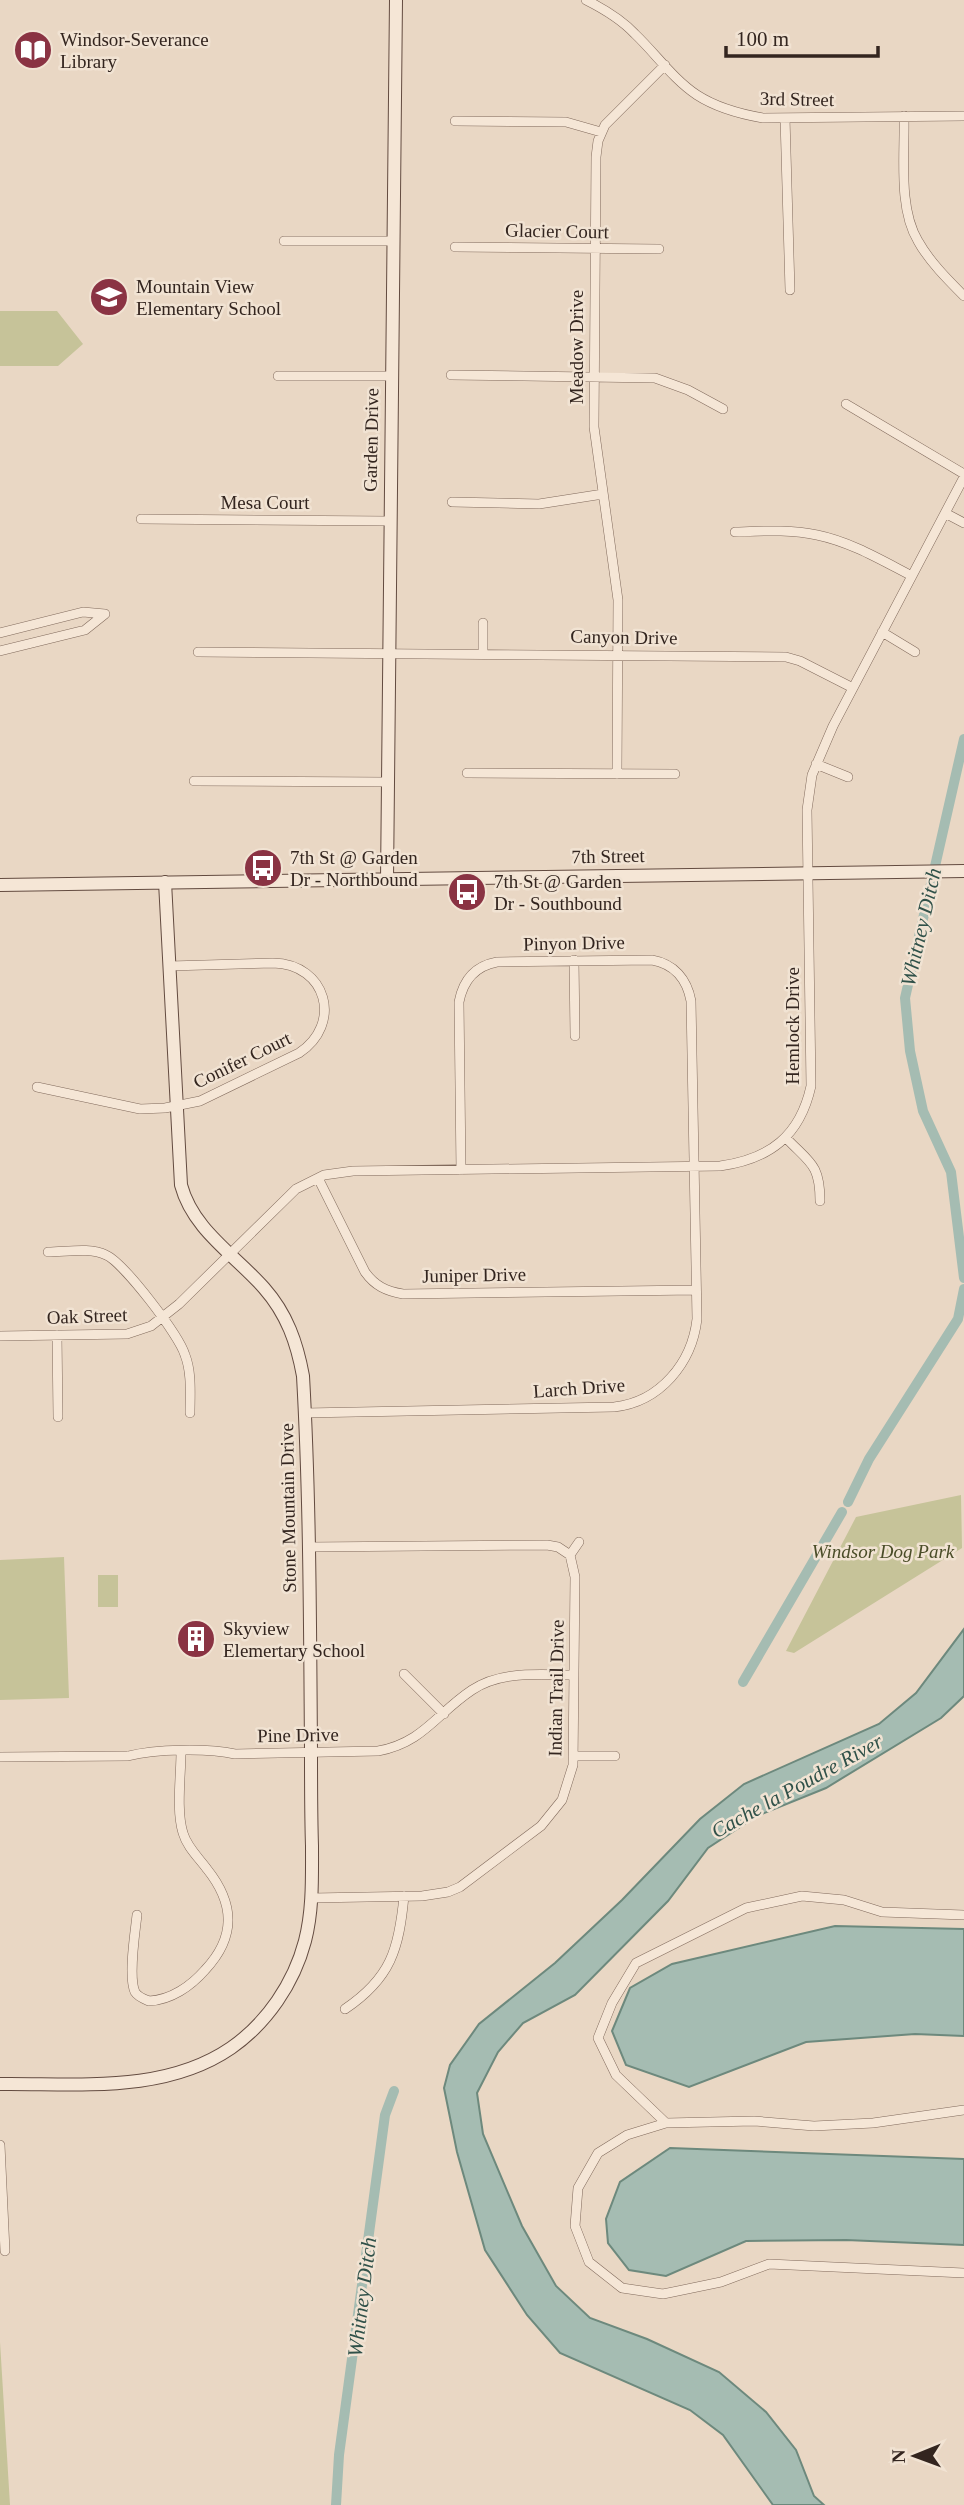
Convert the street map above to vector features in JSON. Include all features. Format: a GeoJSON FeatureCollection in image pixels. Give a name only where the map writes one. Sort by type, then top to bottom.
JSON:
{"type":"FeatureCollection","features":[{"type":"Feature","properties":{"kind":"street","name":"Garden Drive"},"geometry":{"type":"LineString","coordinates":[[387,880],[387,652],[396,0]]}},
{"type":"Feature","properties":{"kind":"street","name":"3rd Street"},"geometry":{"type":"LineString","coordinates":[[593,1],[628,27],[695,93],[715,105],[740,114],[763,118],[964,116]]}},
{"type":"Feature","properties":{"kind":"street"},"geometry":{"type":"LineString","coordinates":[[455,121],[566,122],[601,131],[621,107],[665,65]]}},
{"type":"Feature","properties":{"kind":"street"},"geometry":{"type":"LineString","coordinates":[[904,116],[906,207],[911,228],[920,246],[964,296]]}},
{"type":"Feature","properties":{"kind":"street"},"geometry":{"type":"LineString","coordinates":[[785,118],[790,290]]}},
{"type":"Feature","properties":{"kind":"street","name":"Meadow Drive"},"geometry":{"type":"LineString","coordinates":[[601,131],[596,157],[594,427],[618,600],[617,774]]}},
{"type":"Feature","properties":{"kind":"street"},"geometry":{"type":"LineString","coordinates":[[284,241],[393,241]]}},
{"type":"Feature","properties":{"kind":"street","name":"Glacier Court"},"geometry":{"type":"LineString","coordinates":[[455,247],[659,249]]}},
{"type":"Feature","properties":{"kind":"street"},"geometry":{"type":"LineString","coordinates":[[451,375],[655,379],[688,390],[723,409]]}},
{"type":"Feature","properties":{"kind":"street"},"geometry":{"type":"LineString","coordinates":[[278,376],[391,376]]}},
{"type":"Feature","properties":{"kind":"street"},"geometry":{"type":"LineString","coordinates":[[846,404],[964,475]]}},
{"type":"Feature","properties":{"kind":"street","name":"Hemlock Drive"},"geometry":{"type":"LineString","coordinates":[[230,1254],[296,1189],[318,1178],[353,1171],[720,1166],[748,1161],[762,1155],[786,1138],[801,1117],[811,1086],[807,810],[816,764],[964,475]]}},
{"type":"Feature","properties":{"kind":"street"},"geometry":{"type":"LineString","coordinates":[[452,502],[539,504],[603,494]]}},
{"type":"Feature","properties":{"kind":"street"},"geometry":{"type":"LineString","coordinates":[[945,513],[964,523]]}},
{"type":"Feature","properties":{"kind":"street","name":"Mesa Court"},"geometry":{"type":"LineString","coordinates":[[141,519],[390,521]]}},
{"type":"Feature","properties":{"kind":"street"},"geometry":{"type":"LineString","coordinates":[[735,532],[787,531],[818,535],[859,549],[912,576]]}},
{"type":"Feature","properties":{"kind":"street"},"geometry":{"type":"LineString","coordinates":[[0,633],[83,612],[105,614],[85,630],[0,651]]}},
{"type":"Feature","properties":{"kind":"street"},"geometry":{"type":"LineString","coordinates":[[483,623],[483,653]]}},
{"type":"Feature","properties":{"kind":"street"},"geometry":{"type":"LineString","coordinates":[[883,632],[915,652]]}},
{"type":"Feature","properties":{"kind":"street","name":"Canyon Drive"},"geometry":{"type":"LineString","coordinates":[[198,652],[786,657],[800,661],[853,688]]}},
{"type":"Feature","properties":{"kind":"street"},"geometry":{"type":"LineString","coordinates":[[816,764],[848,777]]}},
{"type":"Feature","properties":{"kind":"street"},"geometry":{"type":"LineString","coordinates":[[467,773],[675,774]]}},
{"type":"Feature","properties":{"kind":"street"},"geometry":{"type":"LineString","coordinates":[[194,781],[387,782]]}},
{"type":"Feature","properties":{"kind":"street","name":"7th Street"},"geometry":{"type":"LineString","coordinates":[[0,885],[964,871]]}},
{"type":"Feature","properties":{"kind":"street","name":"Stone Mountain Drive"},"geometry":{"type":"LineString","coordinates":[[0,2084],[128,2082],[169,2076],[205,2063],[240,2041],[270,2010],[288,1985],[305,1941],[312,1898],[303,1376],[299,1352],[288,1325],[265,1289],[199,1222],[184,1196],[181,1185],[165,882]]}},
{"type":"Feature","properties":{"kind":"street"},"geometry":{"type":"LineString","coordinates":[[574,960],[575,1036]]}},
{"type":"Feature","properties":{"kind":"street","name":"Pinyon Drive"},"geometry":{"type":"LineString","coordinates":[[461,1170],[458,1002],[463,986],[472,974],[490,963],[574,960],[659,961],[675,969],[687,987],[691,1001],[694,1166]]}},
{"type":"Feature","properties":{"kind":"street","name":"Conifer Court"},"geometry":{"type":"LineString","coordinates":[[37,1087],[140,1110],[177,1106],[200,1101],[299,1053],[314,1041],[320,1031],[325,1013],[315,980],[309,973],[287,963],[170,965]]}},
{"type":"Feature","properties":{"kind":"street"},"geometry":{"type":"LineString","coordinates":[[786,1138],[816,1170],[820,1180],[820,1201]]}},
{"type":"Feature","properties":{"kind":"street","name":"Larch Drive"},"geometry":{"type":"LineString","coordinates":[[305,1413],[614,1407],[634,1403],[658,1390],[671,1380],[686,1358],[695,1332],[694,1166]]}},
{"type":"Feature","properties":{"kind":"street","name":"Juniper Drive"},"geometry":{"type":"LineString","coordinates":[[318,1178],[365,1272],[371,1280],[388,1291],[403,1294],[696,1290]]}},
{"type":"Feature","properties":{"kind":"street"},"geometry":{"type":"LineString","coordinates":[[48,1252],[100,1252],[113,1258],[163,1319],[184,1351],[189,1366],[190,1413]]}},
{"type":"Feature","properties":{"kind":"street","name":"Oak Street"},"geometry":{"type":"LineString","coordinates":[[0,1336],[127,1334],[151,1326],[163,1319],[230,1254]]}},
{"type":"Feature","properties":{"kind":"street"},"geometry":{"type":"LineString","coordinates":[[57,1335],[58,1418]]}},
{"type":"Feature","properties":{"kind":"street"},"geometry":{"type":"LineString","coordinates":[[308,1547],[547,1545],[558,1546],[570,1555],[579,1542]]}},
{"type":"Feature","properties":{"kind":"street","name":"Indian Trail Drive"},"geometry":{"type":"LineString","coordinates":[[312,1898],[434,1895],[460,1887],[532,1834],[562,1801],[568,1786],[573,1756],[575,1577],[570,1555]]}},
{"type":"Feature","properties":{"kind":"street"},"geometry":{"type":"LineString","coordinates":[[404,1674],[444,1714]]}},
{"type":"Feature","properties":{"kind":"street","name":"Pine Drive"},"geometry":{"type":"LineString","coordinates":[[0,1758],[221,1751],[235,1754],[366,1752],[391,1749],[419,1736],[473,1689],[502,1678],[574,1675]]}},
{"type":"Feature","properties":{"kind":"street"},"geometry":{"type":"LineString","coordinates":[[136,1915],[134,1990],[139,1997],[149,2001],[178,1992],[200,1976],[219,1953],[228,1928],[229,1915],[225,1896],[191,1847],[181,1827],[181,1752]]}},
{"type":"Feature","properties":{"kind":"street"},"geometry":{"type":"LineString","coordinates":[[573,1756],[615,1756]]}},
{"type":"Feature","properties":{"kind":"street"},"geometry":{"type":"LineString","coordinates":[[345,2009],[376,1984],[393,1958],[400,1933],[404,1896]]}},
{"type":"Feature","properties":{"kind":"street"},"geometry":{"type":"LineString","coordinates":[[666,2123],[616,2075],[598,2038],[612,2003],[636,1963],[746,1908],[803,1896],[845,1900],[882,1912],[964,1915]]}},
{"type":"Feature","properties":{"kind":"street"},"geometry":{"type":"LineString","coordinates":[[964,2110],[873,2123],[814,2126],[754,2121],[666,2123],[627,2135],[598,2153],[578,2188],[575,2226],[589,2262],[622,2288],[663,2294],[721,2282],[769,2264],[964,2273]]}},
{"type":"Feature","properties":{"kind":"street"},"geometry":{"type":"LineString","coordinates":[[0,2145],[5,2251]]}},
{"type":"Feature","properties":{"kind":"green space"},"geometry":{"type":"Polygon","coordinates":[[[0,311],[57,311],[83,344],[58,366],[0,366],[0,311]]]}},
{"type":"Feature","properties":{"kind":"green space","name":"Windsor Dog Park"},"geometry":{"type":"Polygon","coordinates":[[[961,1495],[962,1548],[794,1653],[786,1651],[856,1517],[961,1495]]]}},
{"type":"Feature","properties":{"kind":"green space"},"geometry":{"type":"Polygon","coordinates":[[[64,1557],[69,1698],[0,1700],[0,1560],[64,1557]]]}},
{"type":"Feature","properties":{"kind":"green space"},"geometry":{"type":"Polygon","coordinates":[[[98,1575],[118,1575],[118,1607],[98,1607],[98,1575]]]}},
{"type":"Feature","properties":{"kind":"green space"},"geometry":{"type":"Polygon","coordinates":[[[0,2342],[10,2505],[0,2505],[0,2342]]]}},
{"type":"Feature","properties":{"kind":"water","name":"Cache la Poudre River"},"geometry":{"type":"Polygon","coordinates":[[[964,1629],[964,1696],[941,1718],[826,1788],[757,1816],[708,1848],[668,1901],[575,1995],[523,2023],[498,2052],[477,2093],[483,2134],[522,2226],[556,2286],[590,2318],[647,2339],[719,2372],[766,2412],[796,2450],[814,2496],[824,2505],[773,2505],[723,2435],[690,2410],[560,2353],[527,2315],[485,2250],[457,2152],[444,2088],[450,2065],[479,2024],[555,1963],[622,1900],[700,1819],[744,1784],[879,1724],[916,1693],[964,1629]]]}},
{"type":"Feature","properties":{"kind":"water"},"geometry":{"type":"Polygon","coordinates":[[[835,1926],[964,1929],[964,2036],[915,2034],[806,2042],[689,2087],[626,2065],[612,2031],[630,1988],[672,1964],[835,1926]]]}},
{"type":"Feature","properties":{"kind":"water"},"geometry":{"type":"Polygon","coordinates":[[[670,2148],[964,2159],[964,2245],[846,2240],[746,2241],[666,2276],[629,2270],[608,2243],[606,2219],[620,2182],[670,2148]]]}},
{"type":"Feature","properties":{"kind":"waterway","name":"Whitney Ditch"},"geometry":{"type":"LineString","coordinates":[[964,739],[905,998],[910,1051],[923,1111],[951,1172],[964,1278]]}},
{"type":"Feature","properties":{"kind":"waterway","name":"Whitney Ditch"},"geometry":{"type":"LineString","coordinates":[[848,1502],[869,1459],[958,1319],[964,1289]]}},
{"type":"Feature","properties":{"kind":"waterway","name":"Whitney Ditch"},"geometry":{"type":"LineString","coordinates":[[743,1682],[842,1512]]}},
{"type":"Feature","properties":{"kind":"waterway","name":"Whitney Ditch"},"geometry":{"type":"LineString","coordinates":[[336,2505],[339,2455],[385,2115],[394,2091]]}},
{"type":"Feature","properties":{"kind":"place","name":"Windsor-Severance Library"},"geometry":{"type":"Point","coordinates":[33,50]}},
{"type":"Feature","properties":{"kind":"place","name":"Mountain View Elementary School"},"geometry":{"type":"Point","coordinates":[109,297]}},
{"type":"Feature","properties":{"kind":"place","name":"7th St @ Garden Dr - Northbound"},"geometry":{"type":"Point","coordinates":[263,868]}},
{"type":"Feature","properties":{"kind":"place","name":"7th St @ Garden Dr - Southbound"},"geometry":{"type":"Point","coordinates":[467,892]}},
{"type":"Feature","properties":{"kind":"place","name":"Skyview Elemertary School"},"geometry":{"type":"Point","coordinates":[196,1639]}}]}
